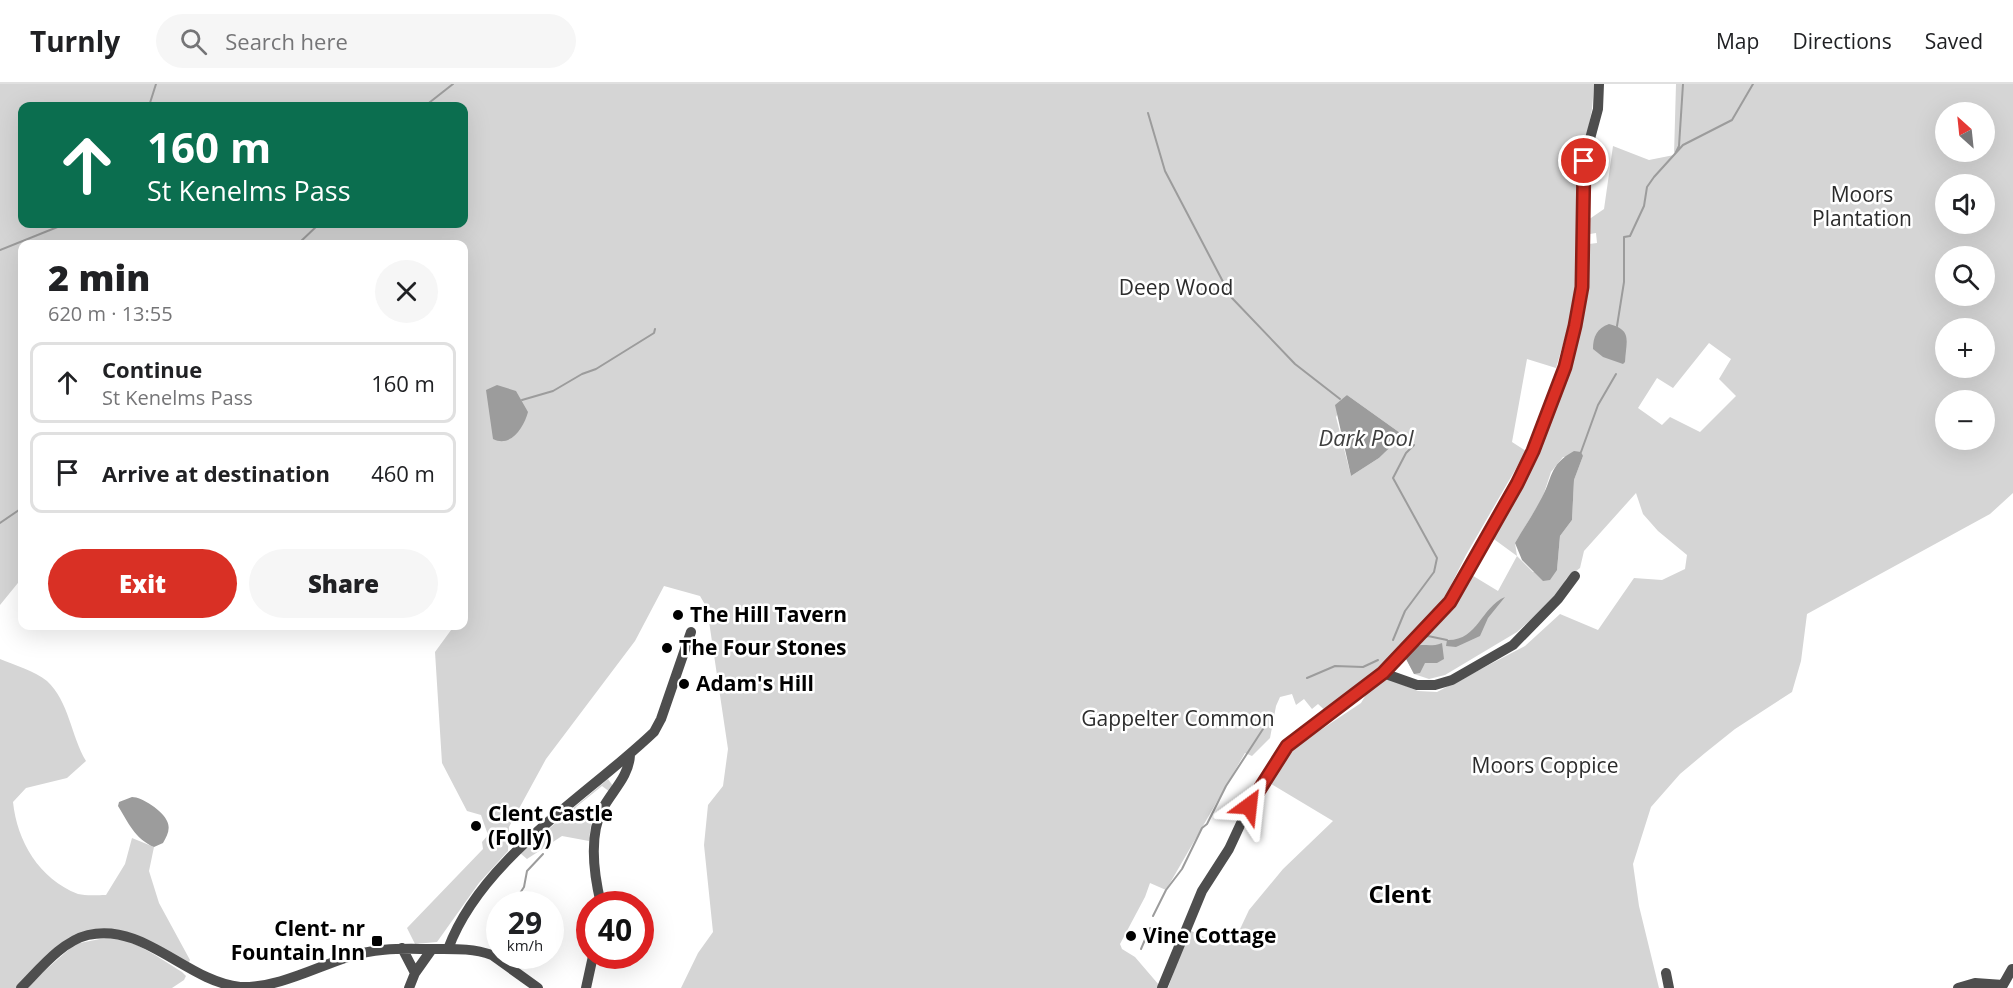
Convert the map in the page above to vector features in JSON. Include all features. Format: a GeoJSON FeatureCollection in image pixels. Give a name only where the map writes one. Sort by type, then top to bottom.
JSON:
{"type":"FeatureCollection","features":[{"type":"Feature","properties":{"kind":"street"},"geometry":{"type":"LineString","coordinates":[[1162,988],[1202,891],[1229,849],[1249,806],[1271,768],[1287,746],[1383,673],[1450,602],[1468,573],[1533,451],[1565,367],[1582,287],[1584,161],[1598,109],[1599,84]]}},
{"type":"Feature","properties":{"kind":"street"},"geometry":{"type":"LineString","coordinates":[[1383,673],[1417,685],[1435,685],[1452,680],[1513,645],[1558,600],[1575,576]]}},
{"type":"Feature","properties":{"kind":"street"},"geometry":{"type":"LineString","coordinates":[[448,949],[457,925],[499,868],[654,732],[661,719],[691,632]]}},
{"type":"Feature","properties":{"kind":"street"},"geometry":{"type":"LineString","coordinates":[[598,891],[593,873],[598,820],[630,766],[630,755]]}},
{"type":"Feature","properties":{"kind":"street"},"geometry":{"type":"LineString","coordinates":[[607,774],[619,784]]}},
{"type":"Feature","properties":{"kind":"street"},"geometry":{"type":"LineString","coordinates":[[21,988],[67,947],[88,935],[122,934],[196,974],[242,987],[282,982],[371,949],[402,948],[474,950],[492,955],[538,988]]}},
{"type":"Feature","properties":{"kind":"street"},"geometry":{"type":"LineString","coordinates":[[402,948],[415,973]]}},
{"type":"Feature","properties":{"kind":"street"},"geometry":{"type":"LineString","coordinates":[[409,988],[415,973],[432,949]]}},
{"type":"Feature","properties":{"kind":"street"},"geometry":{"type":"LineString","coordinates":[[586,988],[590,969]]}},
{"type":"Feature","properties":{"kind":"street"},"geometry":{"type":"LineString","coordinates":[[1958,988],[1975,983],[2003,985],[2012,969]]}},
{"type":"Feature","properties":{"kind":"street"},"geometry":{"type":"LineString","coordinates":[[1666,973],[1669,988]]}},
{"type":"Feature","properties":{"kind":"green space"},"geometry":{"type":"Polygon","coordinates":[[[0,84],[1594,84],[1592,109],[1578,181],[1578,275],[1572,314],[1556,368],[1527,359],[1512,442],[1526,451],[1466,555],[1445,597],[1380,668],[1328,713],[1318,704],[1312,709],[1304,699],[1296,705],[1292,694],[1280,697],[1270,738],[1252,756],[1245,753],[1166,890],[1150,883],[1120,944],[1122,949],[1135,957],[1159,985],[1157,988],[681,988],[698,953],[713,932],[704,845],[708,805],[723,786],[728,749],[707,608],[700,596],[664,586],[635,641],[546,759],[509,827],[508,851],[479,883],[437,942],[415,944],[407,928],[483,849],[482,842],[488,835],[481,815],[467,811],[442,763],[435,652],[451,630],[468,630],[468,240],[18,240],[18,583],[0,605],[0,84]],[[1347,395],[1336,417],[1351,476],[1379,458],[1403,435],[1347,395]]]}},
{"type":"Feature","properties":{"kind":"green space"},"geometry":{"type":"Polygon","coordinates":[[[1676,84],[2013,84],[2013,493],[1990,514],[1807,614],[1801,661],[1792,692],[1735,729],[1705,753],[1680,774],[1651,807],[1633,864],[1639,906],[1659,988],[1168,988],[1189,930],[1222,945],[1233,944],[1249,910],[1283,869],[1333,821],[1268,782],[1292,749],[1361,703],[1367,693],[1386,678],[1418,691],[1437,692],[1525,646],[1560,614],[1598,630],[1634,578],[1662,580],[1685,569],[1687,555],[1658,531],[1643,514],[1636,493],[1584,551],[1580,568],[1566,579],[1560,594],[1517,632],[1445,675],[1429,679],[1414,674],[1403,653],[1448,615],[1470,574],[1498,591],[1517,556],[1491,537],[1536,454],[1580,325],[1589,244],[1597,243],[1596,233],[1590,234],[1588,220],[1604,209],[1613,146],[1649,160],[1674,155],[1676,84]],[[1709,343],[1673,388],[1657,378],[1638,408],[1662,425],[1670,417],[1700,432],[1736,396],[1719,379],[1731,359],[1709,343]],[[1583,456],[1563,457],[1551,472],[1542,499],[1515,543],[1517,556],[1533,572],[1557,570],[1560,536],[1572,520],[1574,480],[1583,456]]]}},
{"type":"Feature","properties":{"kind":"green space"},"geometry":{"type":"Polygon","coordinates":[[[0,659],[37,674],[54,689],[65,709],[86,761],[67,778],[26,788],[13,802],[19,831],[32,857],[41,869],[64,887],[81,895],[106,895],[125,864],[132,838],[154,847],[149,871],[159,903],[190,960],[188,964],[121,931],[67,941],[17,988],[0,988],[0,659]]]}},
{"type":"Feature","properties":{"kind":"green space"},"geometry":{"type":"Polygon","coordinates":[[[608,779],[613,786],[610,792],[602,786],[576,807],[591,824],[589,841],[562,836],[527,859],[520,853],[608,779]]]}},
{"type":"Feature","properties":{"kind":"green space"},"geometry":{"type":"Polygon","coordinates":[[[110,937],[147,950],[182,972],[186,976],[184,980],[172,988],[25,988],[75,944],[110,937]]]}},
{"type":"Feature","properties":{"kind":"water"},"geometry":{"type":"Polygon","coordinates":[[[1609,324],[1617,326],[1625,333],[1627,342],[1623,364],[1603,357],[1593,349],[1596,333],[1609,324]]]}},
{"type":"Feature","properties":{"kind":"water"},"geometry":{"type":"Polygon","coordinates":[[[497,385],[516,391],[528,412],[520,430],[506,441],[493,439],[486,390],[497,385]]]}},
{"type":"Feature","properties":{"kind":"water","name":"Dark Pool"},"geometry":{"type":"Polygon","coordinates":[[[1347,395],[1403,435],[1379,458],[1351,476],[1335,405],[1347,395]]]}},
{"type":"Feature","properties":{"kind":"water"},"geometry":{"type":"Polygon","coordinates":[[[1574,451],[1581,452],[1583,456],[1574,480],[1572,520],[1560,536],[1557,570],[1550,580],[1543,581],[1522,560],[1515,543],[1540,501],[1555,467],[1574,451]]]}},
{"type":"Feature","properties":{"kind":"water"},"geometry":{"type":"Polygon","coordinates":[[[1505,597],[1488,618],[1480,636],[1456,647],[1446,646],[1447,640],[1466,635],[1490,608],[1505,597]]]}},
{"type":"Feature","properties":{"kind":"water"},"geometry":{"type":"Polygon","coordinates":[[[1442,643],[1444,659],[1437,663],[1425,663],[1420,673],[1414,674],[1405,657],[1410,651],[1419,646],[1442,643]]]}},
{"type":"Feature","properties":{"kind":"water"},"geometry":{"type":"Polygon","coordinates":[[[132,797],[146,802],[165,817],[169,830],[163,843],[154,847],[147,844],[129,824],[118,806],[119,802],[132,797]]]}},
{"type":"Feature","properties":{"kind":"waterway"},"geometry":{"type":"LineString","coordinates":[[150,102],[156,84]]}},
{"type":"Feature","properties":{"kind":"waterway"},"geometry":{"type":"LineString","coordinates":[[430,102],[453,84]]}},
{"type":"Feature","properties":{"kind":"waterway"},"geometry":{"type":"LineString","coordinates":[[1676,152],[1679,146],[1683,84]]}},
{"type":"Feature","properties":{"kind":"waterway"},"geometry":{"type":"LineString","coordinates":[[1617,326],[1624,282],[1624,237],[1630,236],[1644,206],[1647,187],[1683,145],[1732,120],[1753,84]]}},
{"type":"Feature","properties":{"kind":"waterway"},"geometry":{"type":"LineString","coordinates":[[1148,113],[1165,171],[1231,297],[1295,364],[1340,399]]}},
{"type":"Feature","properties":{"kind":"waterway"},"geometry":{"type":"LineString","coordinates":[[25,240],[55,228]]}},
{"type":"Feature","properties":{"kind":"waterway"},"geometry":{"type":"LineString","coordinates":[[302,240],[315,228]]}},
{"type":"Feature","properties":{"kind":"waterway"},"geometry":{"type":"LineString","coordinates":[[0,250],[18,243]]}},
{"type":"Feature","properties":{"kind":"waterway"},"geometry":{"type":"LineString","coordinates":[[522,400],[553,391],[582,374],[596,369],[654,333],[655,329]]}},
{"type":"Feature","properties":{"kind":"waterway"},"geometry":{"type":"LineString","coordinates":[[1581,452],[1598,405],[1616,374]]}},
{"type":"Feature","properties":{"kind":"waterway"},"geometry":{"type":"LineString","coordinates":[[1393,640],[1405,611],[1434,572],[1437,558],[1393,478],[1406,453],[1414,445]]}},
{"type":"Feature","properties":{"kind":"waterway"},"geometry":{"type":"LineString","coordinates":[[0,523],[18,511]]}},
{"type":"Feature","properties":{"kind":"waterway"},"geometry":{"type":"LineString","coordinates":[[1421,640],[1428,636],[1447,640]]}},
{"type":"Feature","properties":{"kind":"waterway"},"geometry":{"type":"LineString","coordinates":[[1307,678],[1335,666],[1363,667],[1378,660]]}},
{"type":"Feature","properties":{"kind":"waterway"},"geometry":{"type":"LineString","coordinates":[[1153,916],[1166,890],[1182,869],[1226,786],[1263,729]]}},
{"type":"Feature","properties":{"kind":"waterway"},"geometry":{"type":"LineString","coordinates":[[521,891],[527,871],[543,854]]}},
{"type":"Feature","properties":{"kind":"waterway"},"geometry":{"type":"LineString","coordinates":[[1141,949],[1150,928]]}},
{"type":"Feature","properties":{"kind":"place","name":"The Hill Tavern"},"geometry":{"type":"Point","coordinates":[678,615]}},
{"type":"Feature","properties":{"kind":"place","name":"The Four Stones"},"geometry":{"type":"Point","coordinates":[667,648]}},
{"type":"Feature","properties":{"kind":"place","name":"Adam's Hill"},"geometry":{"type":"Point","coordinates":[684,684]}},
{"type":"Feature","properties":{"kind":"place","name":"Clent Castle (Folly)"},"geometry":{"type":"Point","coordinates":[476,826]}},
{"type":"Feature","properties":{"kind":"place","name":"Vine Cottage"},"geometry":{"type":"Point","coordinates":[1131,936]}},
{"type":"Feature","properties":{"kind":"place","name":"Clent- nr Fountain Inn"},"geometry":{"type":"Point","coordinates":[377,941]}},
{"type":"Feature","properties":{"kind":"district","name":"Clent"},"geometry":{"type":"Point","coordinates":[1400,895]}},
{"type":"Feature","properties":{"kind":"route"},"geometry":{"type":"LineString","coordinates":[[1249,806],[1287,746],[1339,709],[1383,673],[1450,602],[1517,484],[1533,451],[1565,367],[1575,326],[1582,287],[1584,161]]}},
{"type":"Feature","properties":{"kind":"park label","name":"Moors Plantation"},"geometry":{"type":"Point","coordinates":[1862,207]}},
{"type":"Feature","properties":{"kind":"park label","name":"Deep Wood"},"geometry":{"type":"Point","coordinates":[1176,288]}},
{"type":"Feature","properties":{"kind":"park label","name":"Gappelter Common"},"geometry":{"type":"Point","coordinates":[1178,719]}},
{"type":"Feature","properties":{"kind":"park label","name":"Moors Coppice"},"geometry":{"type":"Point","coordinates":[1545,766]}}]}
